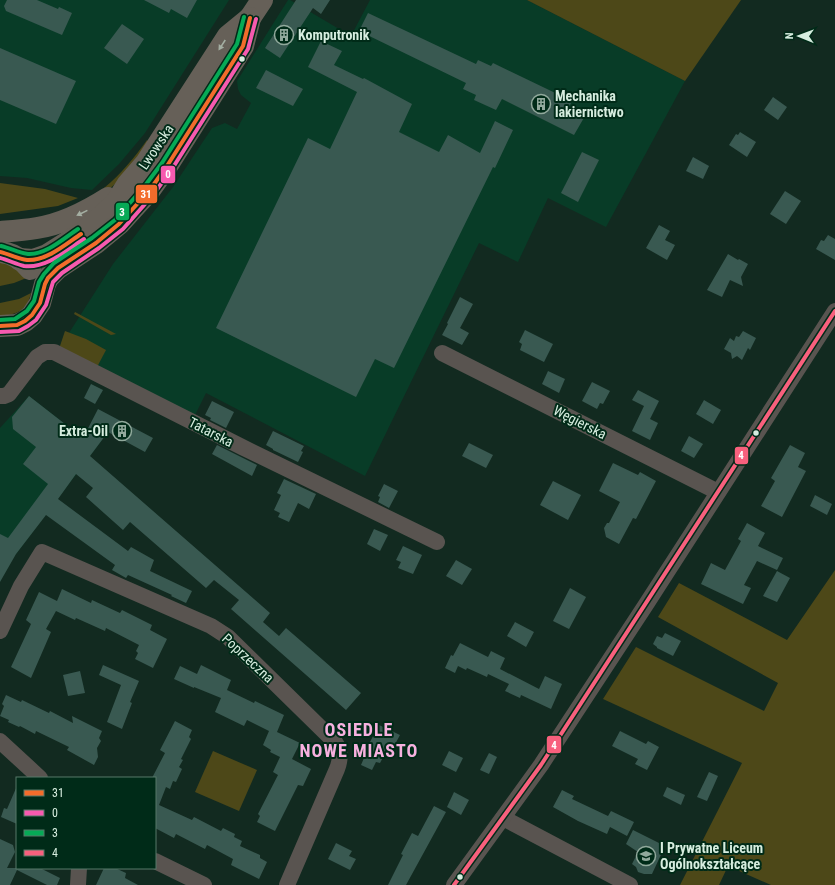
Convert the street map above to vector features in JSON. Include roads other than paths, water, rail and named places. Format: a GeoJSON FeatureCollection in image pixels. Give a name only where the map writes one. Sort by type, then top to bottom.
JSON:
{"type":"FeatureCollection","features":[{"type":"Feature","properties":{"kind":"highway","name":"Lwowska"},"geometry":{"type":"LineString","coordinates":[[10,256],[33,260],[40,259],[74,238],[96,222],[115,204],[127,185],[146,162],[228,36],[250,18],[262,0]]}},
{"type":"Feature","properties":{"kind":"highway","name":"Lwowska"},"geometry":{"type":"LineString","coordinates":[[0,326],[17,325],[29,318],[38,307],[42,291],[48,278],[58,268],[107,234],[130,213],[149,191],[167,166],[243,46],[250,18]]}},
{"type":"Feature","properties":{"kind":"highway"},"geometry":{"type":"LineString","coordinates":[[0,232],[37,228],[64,221],[87,211],[127,185]]}},
{"type":"Feature","properties":{"kind":"highway"},"geometry":{"type":"LineString","coordinates":[[10,256],[32,272],[42,291]]}},
{"type":"Feature","properties":{"kind":"street"},"geometry":{"type":"LineString","coordinates":[[454,885],[541,765],[835,311]]}},
{"type":"Feature","properties":{"kind":"street","name":"Tatarska"},"geometry":{"type":"LineString","coordinates":[[0,396],[9,394],[41,354],[50,351],[54,352],[242,448],[437,542]]}},
{"type":"Feature","properties":{"kind":"street","name":"Węgierska"},"geometry":{"type":"LineString","coordinates":[[442,353],[718,492]]}},
{"type":"Feature","properties":{"kind":"street","name":"Poprzeczna"},"geometry":{"type":"LineString","coordinates":[[0,631],[21,586],[42,552],[211,626],[228,637],[335,742],[339,753],[340,759],[337,769],[287,885]]}},
{"type":"Feature","properties":{"kind":"street"},"geometry":{"type":"LineString","coordinates":[[0,741],[39,777]]}},
{"type":"Feature","properties":{"kind":"street"},"geometry":{"type":"LineString","coordinates":[[503,818],[630,885]]}},
{"type":"Feature","properties":{"kind":"street"},"geometry":{"type":"LineString","coordinates":[[156,861],[204,885]]}},
{"type":"Feature","properties":{"kind":"street"},"geometry":{"type":"LineString","coordinates":[[78,885],[79,869]]}},
{"type":"Feature","properties":{"kind":"place","name":"Komputronik"},"geometry":{"type":"Point","coordinates":[284,35]}},
{"type":"Feature","properties":{"kind":"place","name":"Mechanika lakiernictwo"},"geometry":{"type":"Point","coordinates":[541,104]}},
{"type":"Feature","properties":{"kind":"place","name":"Extra-Oil"},"geometry":{"type":"Point","coordinates":[122,431]}},
{"type":"Feature","properties":{"kind":"place","name":"I Prywatne Liceum Ogólnokształcące"},"geometry":{"type":"Point","coordinates":[646,856]}},
{"type":"Feature","properties":{"kind":"district","name":"OSIEDLE NOWE MIASTO"},"geometry":{"type":"Point","coordinates":[359,739]}}]}
